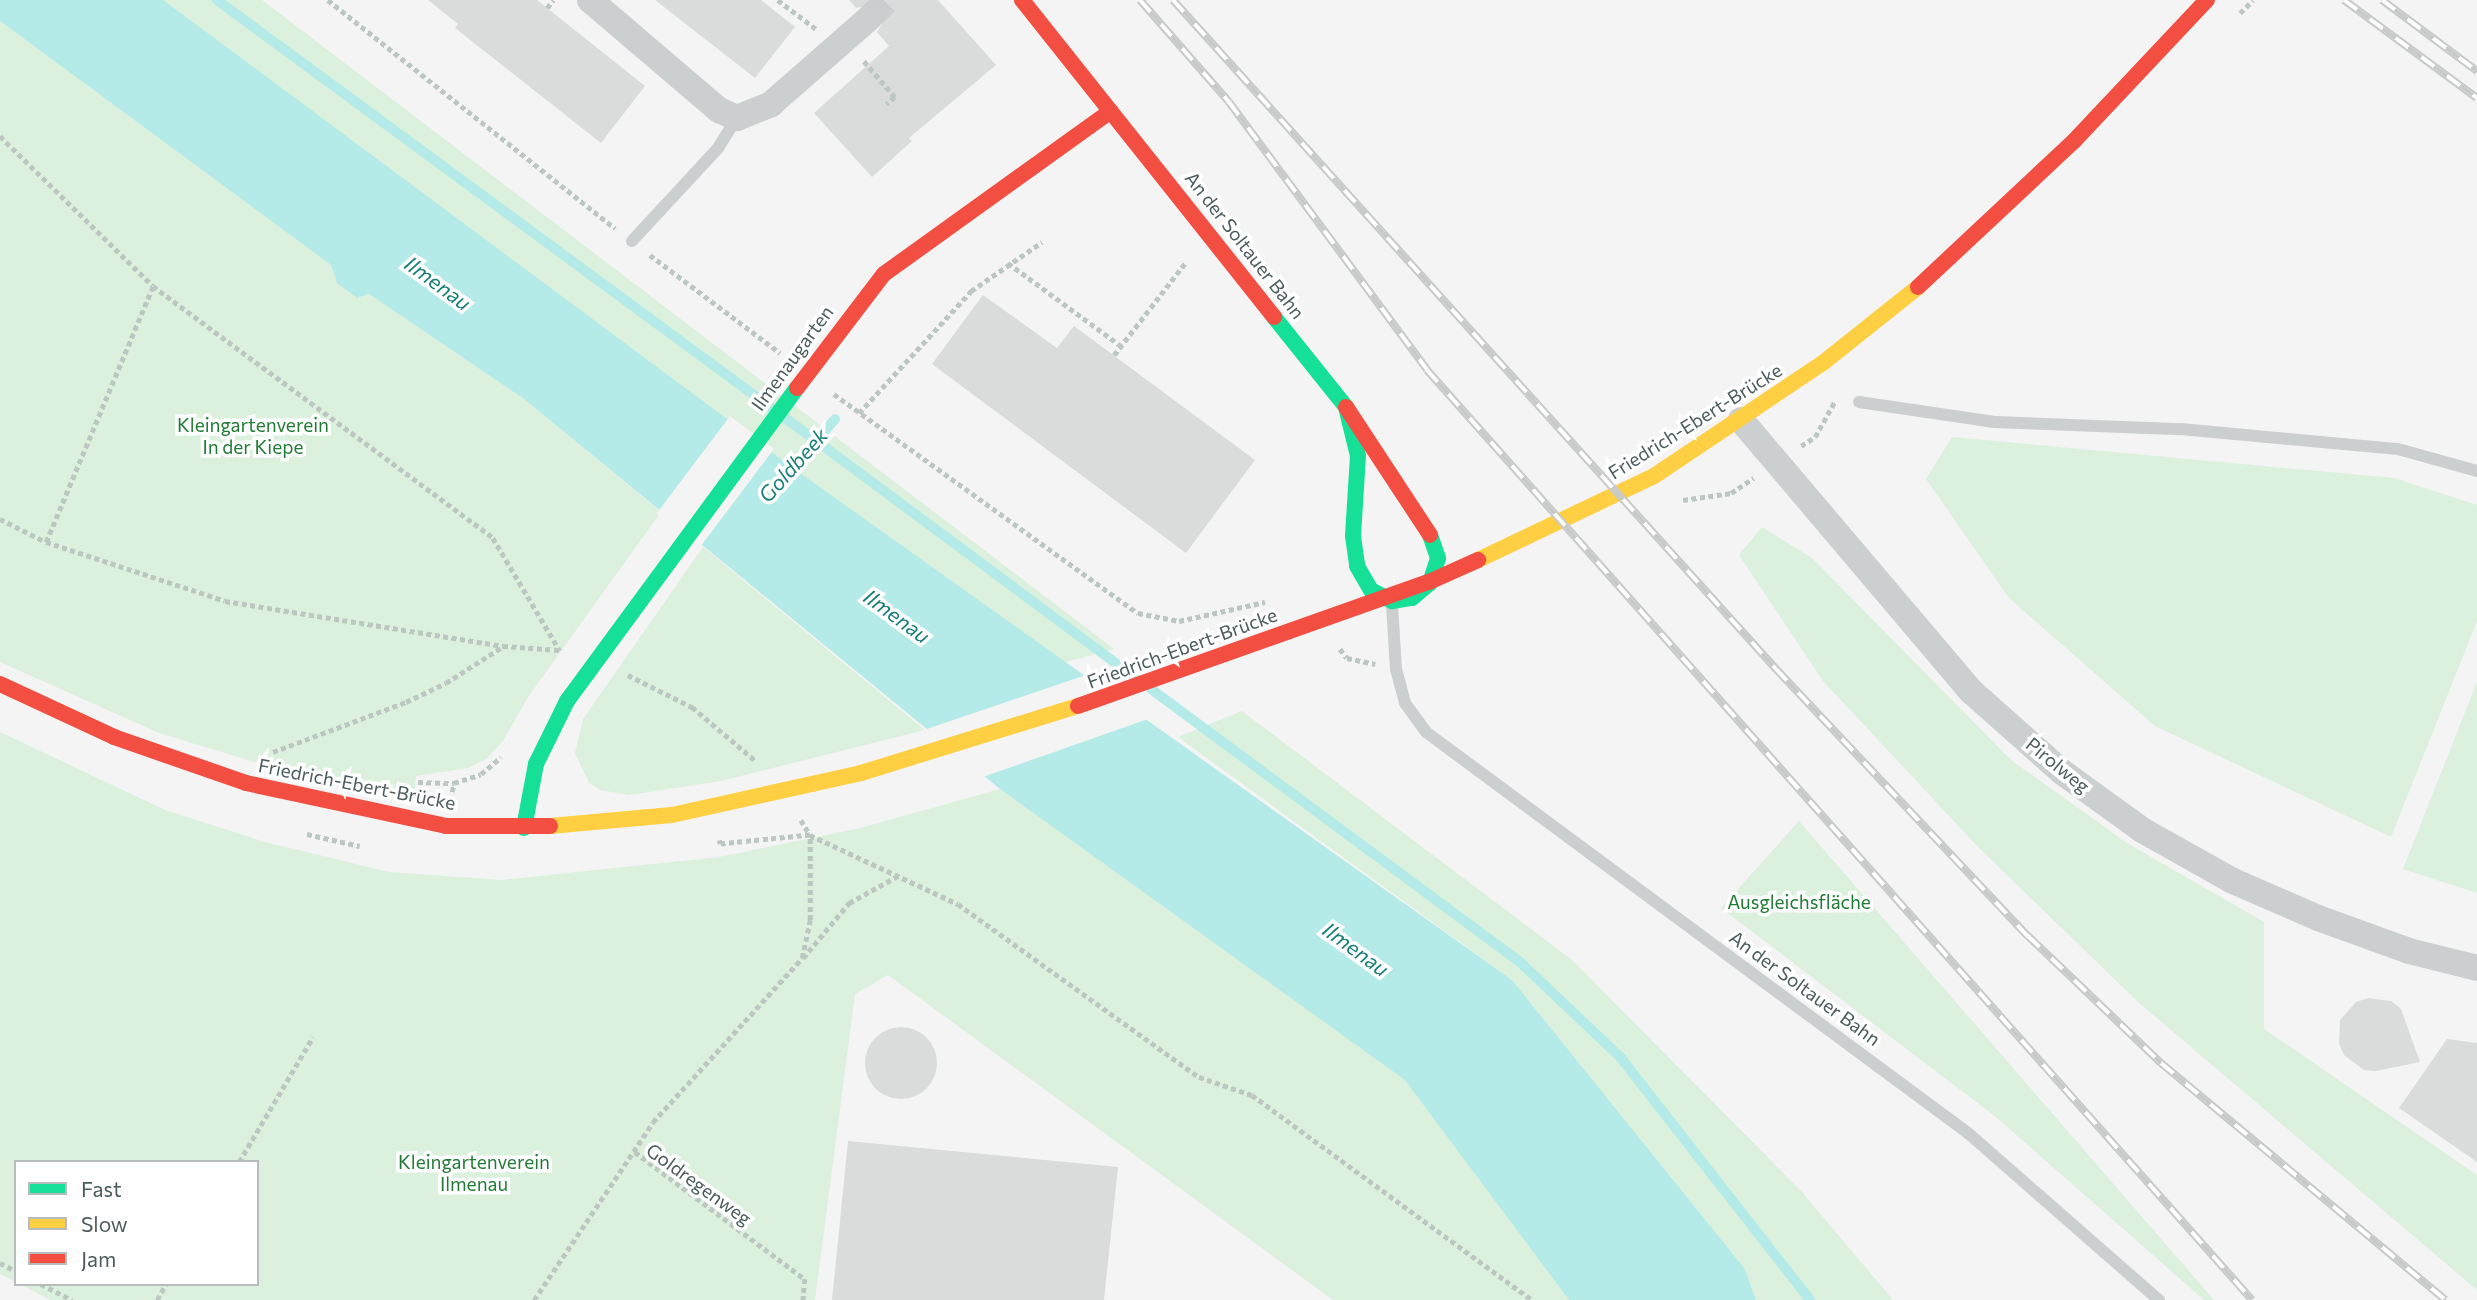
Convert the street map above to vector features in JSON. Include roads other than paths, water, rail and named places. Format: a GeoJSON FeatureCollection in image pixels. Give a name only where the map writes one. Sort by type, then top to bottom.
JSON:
{"type":"FeatureCollection","features":[{"type":"Feature","properties":{"kind":"main road"},"geometry":{"type":"LineString","coordinates":[[1021,0],[1111,111]]}},
{"type":"Feature","properties":{"kind":"main road","name":"Friedrich-Ebert-Brücke"},"geometry":{"type":"LineString","coordinates":[[0,684],[77,722],[233,779],[446,826],[524,828],[610,824],[723,804],[861,774],[1015,729],[1429,582],[1588,512],[1741,420],[1825,362],[1979,233],[2074,141],[2207,0]]}},
{"type":"Feature","properties":{"kind":"main road","name":"Ilmenaugarten"},"geometry":{"type":"LineString","coordinates":[[524,828],[536,764],[567,701],[858,303],[884,274],[1111,111]]}},
{"type":"Feature","properties":{"kind":"main road","name":"An der Soltauer Bahn"},"geometry":{"type":"LineString","coordinates":[[1111,111],[1346,407],[1430,534],[1438,558],[1430,583],[1412,598],[1392,601],[1371,590],[1357,566],[1353,536],[1358,456],[1346,407]]}},
{"type":"Feature","properties":{"kind":"street"},"geometry":{"type":"LineString","coordinates":[[590,0],[719,110],[737,118],[771,104],[867,20]]}},
{"type":"Feature","properties":{"kind":"street","name":"Pirolweg"},"geometry":{"type":"LineString","coordinates":[[1741,420],[1972,692],[2062,772],[2142,830],[2233,881],[2318,918],[2409,951],[2477,968]]}},
{"type":"Feature","properties":{"kind":"lane"},"geometry":{"type":"LineString","coordinates":[[632,242],[718,148],[737,118]]}},
{"type":"Feature","properties":{"kind":"lane"},"geometry":{"type":"LineString","coordinates":[[1859,402],[1994,422],[2181,429],[2398,449],[2477,471]]}},
{"type":"Feature","properties":{"kind":"lane","name":"An der Soltauer Bahn"},"geometry":{"type":"LineString","coordinates":[[1392,601],[1396,668],[1405,703],[1426,732],[1968,1133],[2159,1300]]}},
{"type":"Feature","properties":{"kind":"water","name":"Ilmenau"},"geometry":{"type":"Polygon","coordinates":[[[0,0],[163,0],[793,468],[1512,980],[1745,1269],[1756,1300],[1569,1300],[1405,1080],[1000,789],[524,399],[369,294],[357,298],[337,283],[331,265],[0,21],[0,0]]]}},
{"type":"Feature","properties":{"kind":"waterway"},"geometry":{"type":"LineString","coordinates":[[217,0],[811,437]]}},
{"type":"Feature","properties":{"kind":"waterway","name":"Goldbeek"},"geometry":{"type":"LineString","coordinates":[[786,476],[835,419]]}},
{"type":"Feature","properties":{"kind":"waterway"},"geometry":{"type":"LineString","coordinates":[[826,448],[1136,678]]}},
{"type":"Feature","properties":{"kind":"waterway"},"geometry":{"type":"LineString","coordinates":[[1151,689],[1521,963],[1621,1058],[1810,1300]]}},
{"type":"Feature","properties":{"kind":"tunnel"},"geometry":{"type":"LineString","coordinates":[[867,20],[888,0]]}},
{"type":"Feature","properties":{"kind":"railway"},"geometry":{"type":"LineString","coordinates":[[1140,0],[1229,102],[1427,370],[2252,1300]]}},
{"type":"Feature","properties":{"kind":"railway"},"geometry":{"type":"LineString","coordinates":[[1173,0],[1776,669],[2028,936],[2161,1063],[2445,1300]]}},
{"type":"Feature","properties":{"kind":"railway"},"geometry":{"type":"LineString","coordinates":[[2344,0],[2477,98]]}},
{"type":"Feature","properties":{"kind":"railway"},"geometry":{"type":"LineString","coordinates":[[2382,0],[2477,71]]}},
{"type":"Feature","properties":{"kind":"park label","name":"Kleingartenverein In der Kiepe"},"geometry":{"type":"Point","coordinates":[253,436]}},
{"type":"Feature","properties":{"kind":"park label","name":"Ausgleichsfläche"},"geometry":{"type":"Point","coordinates":[1799,902]}},
{"type":"Feature","properties":{"kind":"park label","name":"Kleingartenverein Ilmenau"},"geometry":{"type":"Point","coordinates":[474,1173]}}]}
